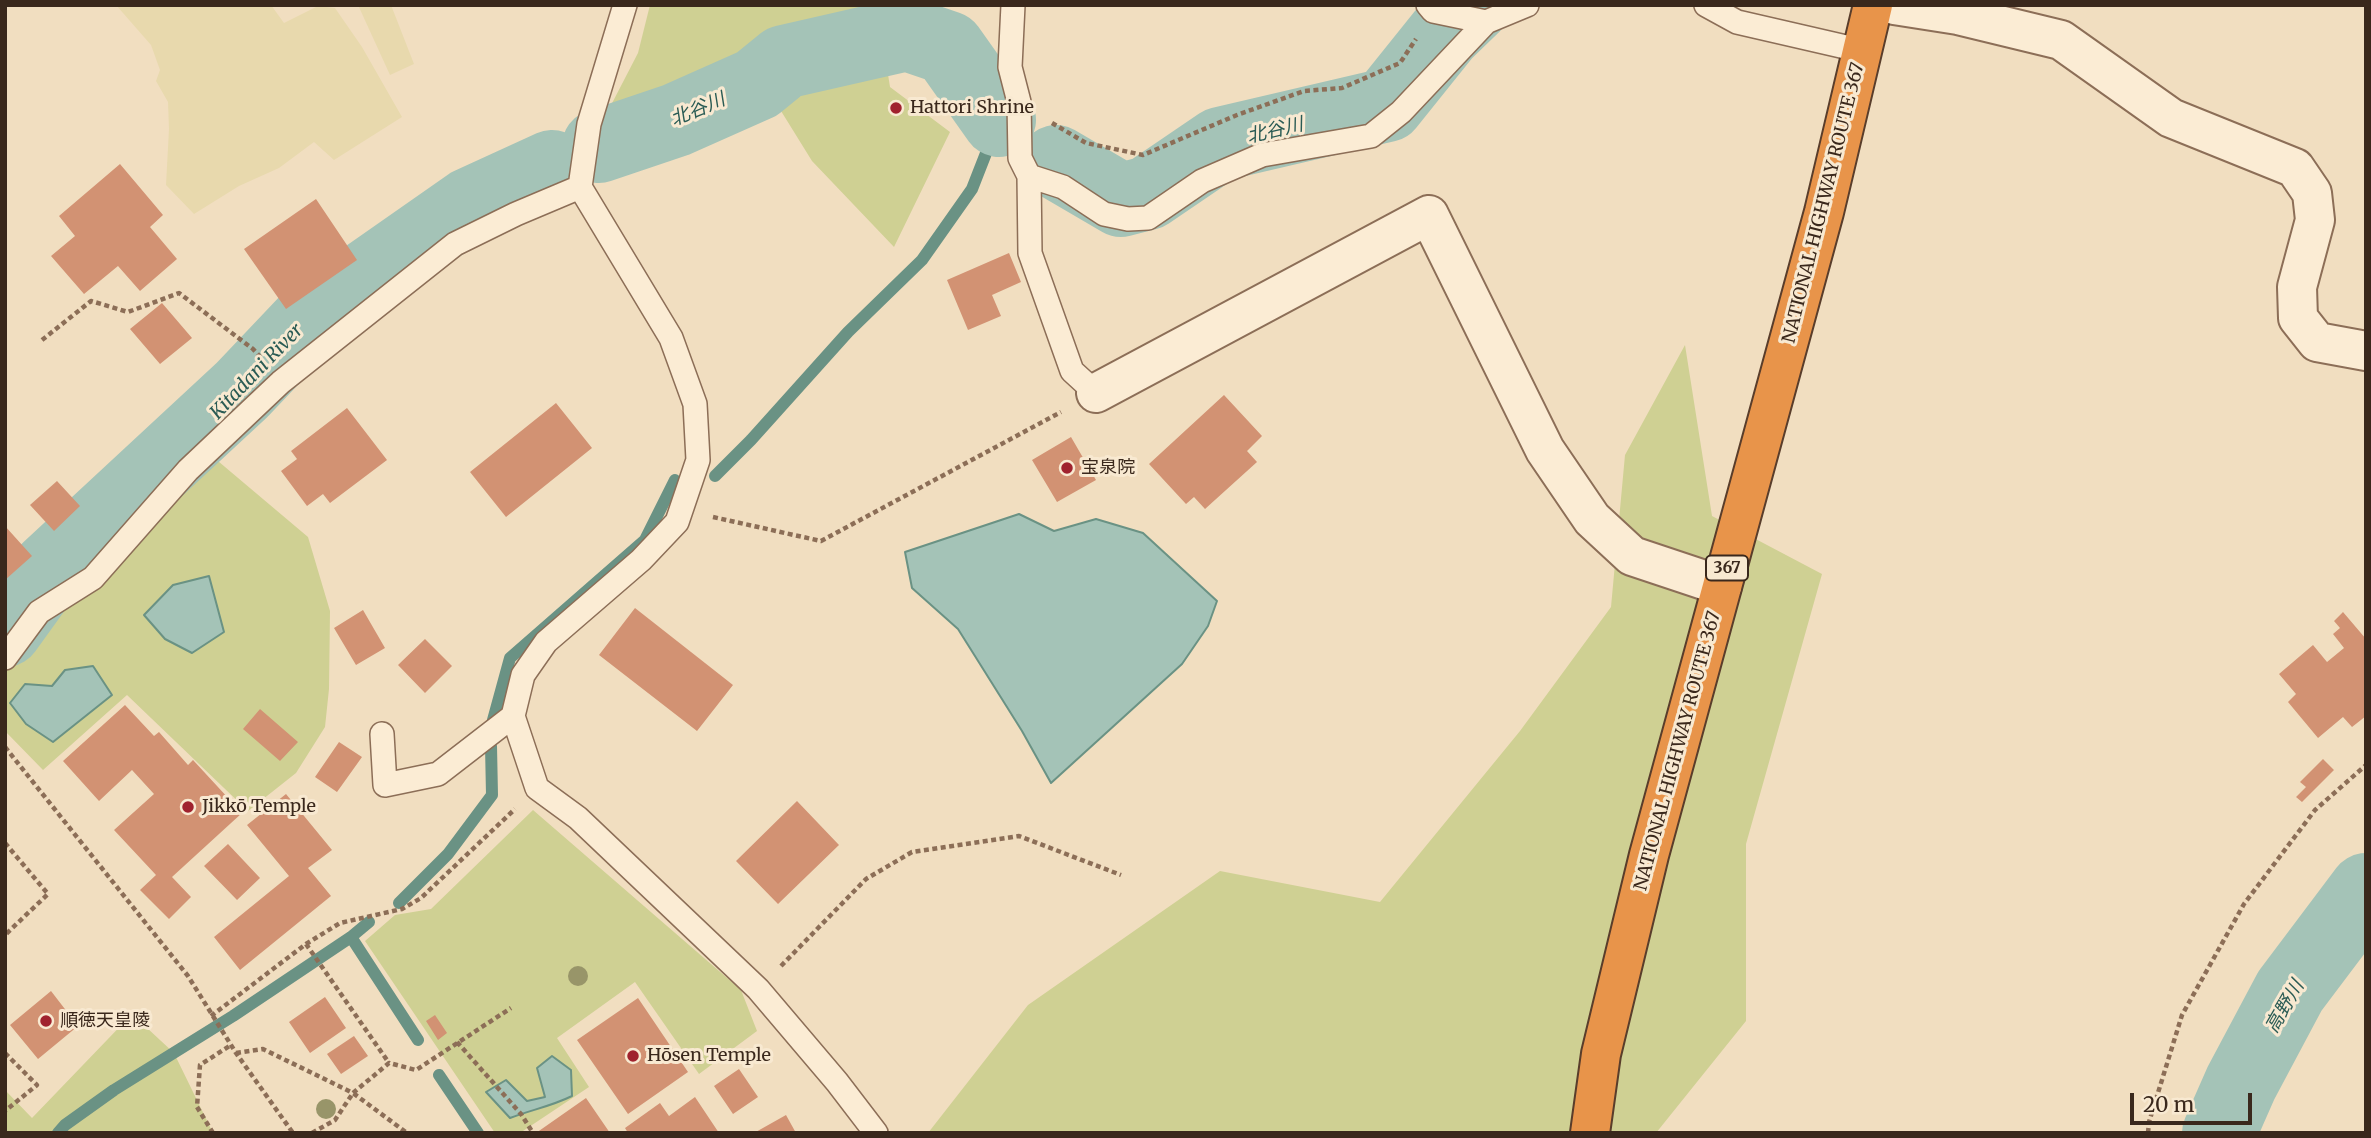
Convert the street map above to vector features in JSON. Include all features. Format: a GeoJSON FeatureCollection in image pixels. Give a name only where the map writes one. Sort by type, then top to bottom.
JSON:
{"type":"FeatureCollection","features":[{"type":"Feature","properties":{"kind":"highway","name":"NATIONAL HIGHWAY ROUTE 367"},"geometry":{"type":"LineString","coordinates":[[1590,1133],[1604,1041],[1649,855],[1824,212],[1872,5]]}},
{"type":"Feature","properties":{"kind":"street"},"geometry":{"type":"LineString","coordinates":[[1894,5],[1958,15],[2061,40],[2171,118],[2295,168],[2312,193],[2315,220],[2297,287],[2298,318],[2317,342],[2366,351]]}},
{"type":"Feature","properties":{"kind":"street"},"geometry":{"type":"LineString","coordinates":[[1096,393],[1429,215],[1545,450],[1592,519],[1632,556],[1722,586]]}},
{"type":"Feature","properties":{"kind":"lane"},"geometry":{"type":"LineString","coordinates":[[625,5],[589,124],[580,187],[671,338],[695,404],[698,460],[677,522],[641,560],[546,642],[523,675],[513,716],[537,788],[578,818],[758,989],[837,1082],[876,1133]]}},
{"type":"Feature","properties":{"kind":"lane"},"geometry":{"type":"LineString","coordinates":[[1013,5],[1010,67],[1019,103],[1020,158],[1029,176],[1030,253],[1072,371],[1096,393]]}},
{"type":"Feature","properties":{"kind":"lane"},"geometry":{"type":"LineString","coordinates":[[1029,176],[1063,187],[1104,214],[1128,219],[1148,218],[1202,181],[1262,155],[1371,136],[1401,112],[1486,23],[1527,5]]}},
{"type":"Feature","properties":{"kind":"lane"},"geometry":{"type":"LineString","coordinates":[[1706,5],[1737,22],[1863,51]]}},
{"type":"Feature","properties":{"kind":"lane"},"geometry":{"type":"LineString","coordinates":[[1431,8],[1486,23]]}},
{"type":"Feature","properties":{"kind":"lane"},"geometry":{"type":"LineString","coordinates":[[5,658],[39,612],[93,578],[188,470],[281,382],[455,244],[580,187]]}},
{"type":"Feature","properties":{"kind":"lane"},"geometry":{"type":"LineString","coordinates":[[382,734],[385,785],[438,774],[513,716]]}},
{"type":"Feature","properties":{"kind":"path"},"geometry":{"type":"LineString","coordinates":[[1019,103],[1086,143],[1143,155],[1237,115],[1304,91],[1342,88],[1400,63],[1431,8]]}},
{"type":"Feature","properties":{"kind":"path"},"geometry":{"type":"LineString","coordinates":[[42,340],[91,301],[128,312],[179,293],[253,349]]}},
{"type":"Feature","properties":{"kind":"path"},"geometry":{"type":"LineString","coordinates":[[681,510],[821,541],[1096,393]]}},
{"type":"Feature","properties":{"kind":"path"},"geometry":{"type":"LineString","coordinates":[[5,747],[188,976],[211,1016],[293,1133]]}},
{"type":"Feature","properties":{"kind":"path"},"geometry":{"type":"LineString","coordinates":[[2148,1133],[2182,1015],[2244,904],[2315,810],[2366,765]]}},
{"type":"Feature","properties":{"kind":"path"},"geometry":{"type":"LineString","coordinates":[[211,1016],[340,923],[402,908],[421,898],[537,788]]}},
{"type":"Feature","properties":{"kind":"path"},"geometry":{"type":"LineString","coordinates":[[758,989],[866,879],[912,852],[1019,836],[1121,875]]}},
{"type":"Feature","properties":{"kind":"path"},"geometry":{"type":"LineString","coordinates":[[5,843],[48,894],[5,935]]}},
{"type":"Feature","properties":{"kind":"path"},"geometry":{"type":"LineString","coordinates":[[307,947],[390,1063],[416,1070],[511,1008]]}},
{"type":"Feature","properties":{"kind":"path"},"geometry":{"type":"LineString","coordinates":[[457,1042],[521,1114],[533,1133]]}},
{"type":"Feature","properties":{"kind":"path"},"geometry":{"type":"LineString","coordinates":[[213,1133],[197,1107],[200,1065],[231,1045]]}},
{"type":"Feature","properties":{"kind":"path"},"geometry":{"type":"LineString","coordinates":[[236,1053],[262,1049],[353,1093],[407,1133]]}},
{"type":"Feature","properties":{"kind":"path"},"geometry":{"type":"LineString","coordinates":[[5,1053],[37,1085],[5,1111]]}},
{"type":"Feature","properties":{"kind":"path"},"geometry":{"type":"LineString","coordinates":[[312,1133],[335,1120],[353,1093],[390,1063]]}},
{"type":"Feature","properties":{"kind":"shaded area"},"geometry":{"type":"Polygon","coordinates":[[[116,5],[271,5],[284,23],[318,6],[335,8],[362,47],[402,117],[334,160],[314,142],[279,168],[239,186],[194,214],[166,185],[168,102],[156,81],[160,70],[151,45],[116,5]]]}},
{"type":"Feature","properties":{"kind":"shaded area"},"geometry":{"type":"Polygon","coordinates":[[[358,5],[391,5],[414,64],[390,75],[358,5]]]}},
{"type":"Feature","properties":{"kind":"shaded area"},"geometry":{"type":"Polygon","coordinates":[[[1019,514],[1054,531],[1096,519],[1143,533],[1217,601],[1208,626],[1182,664],[1051,783],[958,629],[912,588],[905,552],[1019,514]]]}},
{"type":"Feature","properties":{"kind":"shaded area"},"geometry":{"type":"Polygon","coordinates":[[[209,576],[224,632],[192,653],[165,639],[144,615],[173,585],[209,576]]]}},
{"type":"Feature","properties":{"kind":"shaded area"},"geometry":{"type":"Polygon","coordinates":[[[93,666],[112,695],[53,742],[26,724],[10,703],[25,684],[52,686],[65,670],[93,666]]]}},
{"type":"Feature","properties":{"kind":"shaded area"},"geometry":{"type":"Polygon","coordinates":[[[552,1056],[571,1070],[572,1096],[510,1118],[486,1092],[506,1080],[527,1101],[545,1097],[537,1068],[552,1056]]]}},
{"type":"Feature","properties":{"kind":"green space"},"geometry":{"type":"Polygon","coordinates":[[[650,5],[877,5],[890,87],[950,132],[894,247],[812,161],[768,90],[616,127],[608,111],[638,53],[650,5]]]}},
{"type":"Feature","properties":{"kind":"green space"},"geometry":{"type":"Polygon","coordinates":[[[1685,345],[1712,516],[1822,574],[1746,844],[1746,1021],[1656,1133],[928,1133],[1028,1005],[1220,871],[1380,902],[1520,731],[1611,607],[1625,455],[1685,345]]]}},
{"type":"Feature","properties":{"kind":"green space"},"geometry":{"type":"Polygon","coordinates":[[[212,456],[308,537],[330,611],[329,689],[325,727],[296,773],[248,811],[127,695],[43,770],[5,731],[5,671],[42,620],[212,456]]]}},
{"type":"Feature","properties":{"kind":"green space"},"geometry":{"type":"Polygon","coordinates":[[[533,810],[741,990],[757,1031],[699,1074],[635,982],[557,1038],[589,1087],[520,1133],[495,1133],[365,941],[395,915],[431,909],[533,810]]]}},
{"type":"Feature","properties":{"kind":"green space"},"geometry":{"type":"Polygon","coordinates":[[[132,1014],[174,1053],[213,1133],[5,1133],[5,1090],[32,1118],[132,1014]]]}},
{"type":"Feature","properties":{"kind":"building"},"geometry":{"type":"Polygon","coordinates":[[[120,164],[163,215],[150,227],[177,259],[140,291],[118,266],[84,294],[51,256],[75,236],[59,216],[120,164]]]}},
{"type":"Feature","properties":{"kind":"building"},"geometry":{"type":"Polygon","coordinates":[[[316,199],[357,260],[286,309],[244,249],[316,199]]]}},
{"type":"Feature","properties":{"kind":"building"},"geometry":{"type":"Polygon","coordinates":[[[1009,253],[1021,282],[992,295],[1001,316],[968,330],[947,280],[1009,253]]]}},
{"type":"Feature","properties":{"kind":"building"},"geometry":{"type":"Polygon","coordinates":[[[162,303],[192,338],[160,364],[130,329],[162,303]]]}},
{"type":"Feature","properties":{"kind":"building"},"geometry":{"type":"Polygon","coordinates":[[[1224,395],[1262,436],[1247,451],[1257,462],[1205,509],[1194,497],[1186,504],[1149,464],[1224,395]]]}},
{"type":"Feature","properties":{"kind":"building"},"geometry":{"type":"Polygon","coordinates":[[[556,403],[592,448],[506,517],[470,472],[556,403]]]}},
{"type":"Feature","properties":{"kind":"building"},"geometry":{"type":"Polygon","coordinates":[[[347,408],[387,460],[330,503],[323,494],[307,506],[281,471],[297,459],[291,451],[347,408]]]}},
{"type":"Feature","properties":{"kind":"building"},"geometry":{"type":"Polygon","coordinates":[[[1071,437],[1096,480],[1057,502],[1032,460],[1071,437]]]}},
{"type":"Feature","properties":{"kind":"building"},"geometry":{"type":"Polygon","coordinates":[[[57,481],[80,506],[54,531],[30,505],[57,481]]]}},
{"type":"Feature","properties":{"kind":"building"},"geometry":{"type":"Polygon","coordinates":[[[5,526],[32,556],[5,580],[5,526]]]}},
{"type":"Feature","properties":{"kind":"building"},"geometry":{"type":"Polygon","coordinates":[[[635,608],[733,685],[697,731],[599,655],[635,608]]]}},
{"type":"Feature","properties":{"kind":"building"},"geometry":{"type":"Polygon","coordinates":[[[363,610],[385,648],[356,665],[334,628],[363,610]]]}},
{"type":"Feature","properties":{"kind":"building"},"geometry":{"type":"Polygon","coordinates":[[[2343,612],[2366,639],[2366,716],[2352,727],[2343,717],[2318,738],[2288,702],[2296,694],[2279,674],[2313,645],[2327,662],[2344,648],[2333,634],[2340,628],[2334,621],[2343,612]]]}},
{"type":"Feature","properties":{"kind":"building"},"geometry":{"type":"Polygon","coordinates":[[[425,639],[452,666],[425,693],[398,665],[425,639]]]}},
{"type":"Feature","properties":{"kind":"building","name":"Jikkō Temple"},"geometry":{"type":"Polygon","coordinates":[[[125,705],[154,736],[159,732],[188,765],[193,760],[242,813],[172,877],[191,897],[169,919],[140,890],[156,875],[114,830],[154,794],[132,770],[99,801],[63,761],[125,705]]]}},
{"type":"Feature","properties":{"kind":"building"},"geometry":{"type":"Polygon","coordinates":[[[260,709],[298,742],[280,761],[243,729],[260,709]]]}},
{"type":"Feature","properties":{"kind":"building"},"geometry":{"type":"Polygon","coordinates":[[[339,742],[362,757],[337,792],[315,777],[339,742]]]}},
{"type":"Feature","properties":{"kind":"building"},"geometry":{"type":"Polygon","coordinates":[[[2323,759],[2334,770],[2302,802],[2296,797],[2306,787],[2300,782],[2323,759]]]}},
{"type":"Feature","properties":{"kind":"building"},"geometry":{"type":"Polygon","coordinates":[[[286,794],[332,850],[308,868],[331,896],[240,970],[214,937],[289,876],[247,825],[286,794]]]}},
{"type":"Feature","properties":{"kind":"building"},"geometry":{"type":"Polygon","coordinates":[[[797,801],[839,845],[778,904],[736,861],[797,801]]]}},
{"type":"Feature","properties":{"kind":"building"},"geometry":{"type":"Polygon","coordinates":[[[228,844],[260,878],[237,900],[204,866],[228,844]]]}},
{"type":"Feature","properties":{"kind":"building"},"geometry":{"type":"Polygon","coordinates":[[[51,991],[78,1026],[38,1059],[10,1025],[51,991]]]}},
{"type":"Feature","properties":{"kind":"building"},"geometry":{"type":"Polygon","coordinates":[[[325,997],[346,1028],[310,1053],[289,1022],[325,997]]]}},
{"type":"Feature","properties":{"kind":"building","name":"Hōsen Temple"},"geometry":{"type":"Polygon","coordinates":[[[638,998],[688,1072],[628,1114],[577,1040],[638,998]]]}},
{"type":"Feature","properties":{"kind":"building"},"geometry":{"type":"Polygon","coordinates":[[[435,1015],[447,1033],[438,1040],[426,1021],[435,1015]]]}},
{"type":"Feature","properties":{"kind":"building"},"geometry":{"type":"Polygon","coordinates":[[[354,1036],[368,1056],[341,1074],[327,1054],[354,1036]]]}},
{"type":"Feature","properties":{"kind":"building"},"geometry":{"type":"Polygon","coordinates":[[[739,1069],[758,1097],[733,1114],[714,1086],[739,1069]]]}},
{"type":"Feature","properties":{"kind":"building"},"geometry":{"type":"Polygon","coordinates":[[[695,1097],[719,1133],[628,1133],[625,1128],[660,1103],[669,1116],[695,1097]]]}},
{"type":"Feature","properties":{"kind":"building"},"geometry":{"type":"Polygon","coordinates":[[[586,1098],[610,1133],[536,1133],[586,1098]]]}},
{"type":"Feature","properties":{"kind":"building"},"geometry":{"type":"Polygon","coordinates":[[[786,1115],[796,1133],[754,1133],[786,1115]]]}},
{"type":"Feature","properties":{"kind":"waterway","name":"北谷川"},"geometry":{"type":"LineString","coordinates":[[1056,162],[1121,200],[1148,193],[1220,144],[1387,105],[1444,34],[1474,5]]}},
{"type":"Feature","properties":{"kind":"waterway","name":"北谷川"},"geometry":{"type":"LineString","coordinates":[[599,146],[676,120],[757,84],[784,62],[907,34],[948,48],[999,120]]}},
{"type":"Feature","properties":{"kind":"waterway"},"geometry":{"type":"LineString","coordinates":[[715,476],[848,332],[922,260],[972,189],[999,120]]}},
{"type":"Feature","properties":{"kind":"waterway","name":"Kitadani River"},"geometry":{"type":"LineString","coordinates":[[5,630],[49,569],[242,390],[316,312],[469,205],[552,167]]}},
{"type":"Feature","properties":{"kind":"waterway"},"geometry":{"type":"LineString","coordinates":[[493,720],[510,658],[645,540],[675,480]]}},
{"type":"Feature","properties":{"kind":"waterway"},"geometry":{"type":"LineString","coordinates":[[399,903],[448,854],[492,795],[491,746]]}},
{"type":"Feature","properties":{"kind":"waterway","name":"高野川"},"geometry":{"type":"LineString","coordinates":[[2219,1133],[2241,1083],[2290,991],[2366,890]]}},
{"type":"Feature","properties":{"kind":"waterway"},"geometry":{"type":"LineString","coordinates":[[58,1133],[114,1090],[233,1016],[351,937],[369,922]]}},
{"type":"Feature","properties":{"kind":"waterway"},"geometry":{"type":"LineString","coordinates":[[351,937],[418,1040]]}},
{"type":"Feature","properties":{"kind":"waterway"},"geometry":{"type":"LineString","coordinates":[[439,1075],[478,1133]]}},
{"type":"Feature","properties":{"kind":"place","name":"Hattori Shrine"},"geometry":{"type":"Point","coordinates":[896,108]}},
{"type":"Feature","properties":{"kind":"place","name":"宝泉院"},"geometry":{"type":"Point","coordinates":[1067,468]}},
{"type":"Feature","properties":{"kind":"place","name":"Jikkō Temple"},"geometry":{"type":"Point","coordinates":[188,807]}},
{"type":"Feature","properties":{"kind":"place","name":"順徳天皇陵"},"geometry":{"type":"Point","coordinates":[46,1021]}},
{"type":"Feature","properties":{"kind":"place","name":"Hōsen Temple"},"geometry":{"type":"Point","coordinates":[633,1056]}}]}
